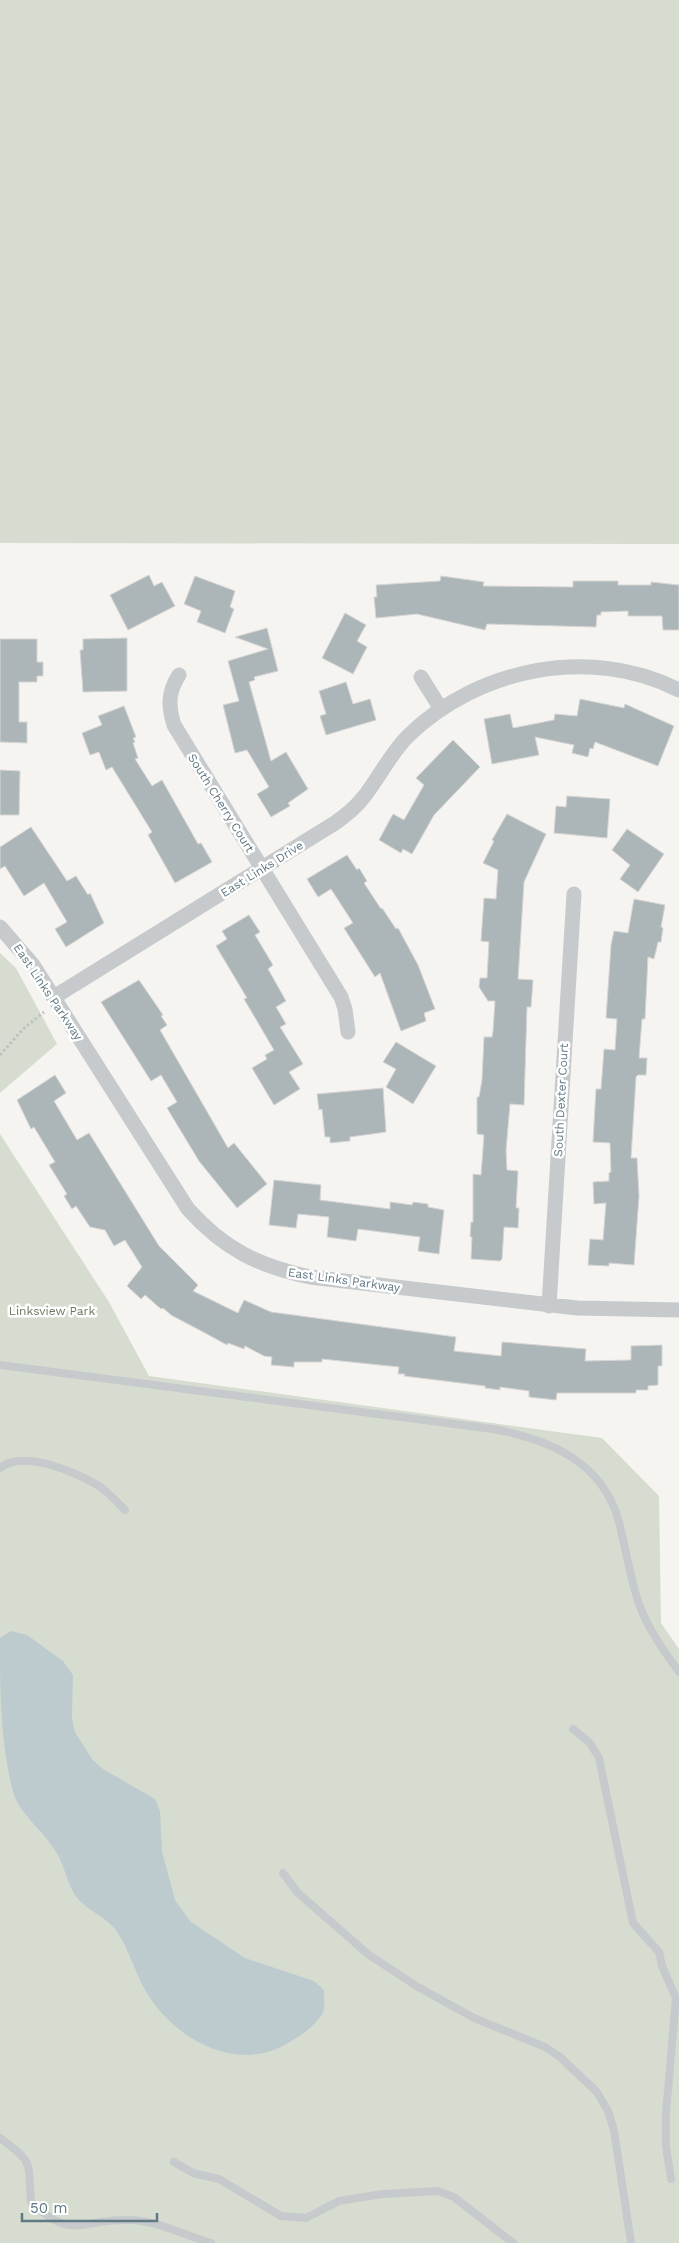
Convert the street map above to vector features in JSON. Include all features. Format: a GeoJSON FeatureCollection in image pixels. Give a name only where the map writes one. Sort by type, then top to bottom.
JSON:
{"type":"FeatureCollection","features":[{"type":"Feature","properties":{"kind":"street","name":"East Links Drive"},"geometry":{"type":"LineString","coordinates":[[56,1001],[351,812],[363,799],[406,738],[441,709],[479,688],[525,672],[581,666],[640,675],[679,690]]}},
{"type":"Feature","properties":{"kind":"street","name":"South Cherry Court"},"geometry":{"type":"LineString","coordinates":[[179,675],[171,688],[170,712],[174,725],[341,997],[345,1009],[348,1032]]}},
{"type":"Feature","properties":{"kind":"street"},"geometry":{"type":"LineString","coordinates":[[421,677],[441,709]]}},
{"type":"Feature","properties":{"kind":"street","name":"South Dexter Court"},"geometry":{"type":"LineString","coordinates":[[549,1306],[574,894]]}},
{"type":"Feature","properties":{"kind":"street","name":"East Links Parkway"},"geometry":{"type":"LineString","coordinates":[[0,927],[33,965],[188,1210],[212,1234],[236,1251],[280,1271],[310,1277],[549,1306],[593,1309],[679,1310]]}},
{"type":"Feature","properties":{"kind":"lane"},"geometry":{"type":"LineString","coordinates":[[0,1365],[493,1428],[518,1433],[557,1448],[588,1468],[607,1494],[619,1522],[627,1562],[640,1605],[655,1635],[679,1672]]}},
{"type":"Feature","properties":{"kind":"lane"},"geometry":{"type":"LineString","coordinates":[[0,1468],[19,1460],[52,1465],[99,1487],[125,1510]]}},
{"type":"Feature","properties":{"kind":"lane"},"geometry":{"type":"LineString","coordinates":[[573,1729],[590,1743],[599,1758],[633,1923],[647,1936],[659,1952],[662,1966],[676,1998],[666,2113],[666,2146],[671,2179]]}},
{"type":"Feature","properties":{"kind":"lane"},"geometry":{"type":"LineString","coordinates":[[283,1873],[303,1898],[369,1955],[418,1987],[474,2018],[545,2047],[560,2057],[597,2092],[608,2111],[614,2130],[631,2243]]}},
{"type":"Feature","properties":{"kind":"lane"},"geometry":{"type":"LineString","coordinates":[[0,2138],[27,2160],[31,2170],[31,2202],[54,2221],[72,2227],[130,2220],[154,2223],[211,2243]]}},
{"type":"Feature","properties":{"kind":"lane"},"geometry":{"type":"LineString","coordinates":[[174,2162],[192,2172],[219,2178],[281,2216],[306,2218],[339,2201],[382,2194],[438,2192],[454,2198],[513,2243]]}},
{"type":"Feature","properties":{"kind":"path"},"geometry":{"type":"LineString","coordinates":[[0,1055],[23,1029],[56,1001]]}},
{"type":"Feature","properties":{"kind":"green space"},"geometry":{"type":"Polygon","coordinates":[[[0,0],[679,0],[679,544],[0,543],[0,0]]]}},
{"type":"Feature","properties":{"kind":"green space"},"geometry":{"type":"Polygon","coordinates":[[[0,953],[16,968],[57,1044],[0,1093],[0,953]]]}},
{"type":"Feature","properties":{"kind":"green space","name":"Linksview Park"},"geometry":{"type":"Polygon","coordinates":[[[0,1134],[109,1302],[149,1376],[602,1438],[659,1496],[661,1623],[679,1649],[679,2243],[0,2243],[0,1134]]]}},
{"type":"Feature","properties":{"kind":"shaded area"},"geometry":{"type":"Polygon","coordinates":[[[11,1631],[27,1635],[63,1661],[73,1675],[72,1718],[75,1732],[92,1759],[103,1769],[155,1799],[160,1811],[162,1851],[175,1900],[191,1922],[245,1958],[314,1981],[324,1990],[323,2012],[316,2022],[302,2034],[286,2044],[267,2052],[248,2055],[210,2048],[192,2039],[176,2027],[150,1998],[116,1930],[76,1897],[56,1852],[18,1803],[9,1776],[3,1737],[0,1638],[11,1631]]]}},
{"type":"Feature","properties":{"kind":"building"},"geometry":{"type":"Polygon","coordinates":[[[149,575],[154,586],[162,582],[175,606],[128,630],[110,595],[149,575]]]}},
{"type":"Feature","properties":{"kind":"building"},"geometry":{"type":"Polygon","coordinates":[[[195,576],[235,591],[230,607],[234,609],[225,633],[197,622],[201,611],[184,604],[195,576]]]}},
{"type":"Feature","properties":{"kind":"building"},"geometry":{"type":"Polygon","coordinates":[[[441,576],[484,582],[483,586],[573,587],[573,581],[618,581],[618,585],[651,585],[651,582],[679,585],[679,630],[663,630],[662,616],[628,616],[628,611],[601,612],[601,615],[597,615],[596,627],[487,624],[485,630],[417,614],[376,618],[374,597],[377,597],[376,585],[440,581],[441,576]]]}},
{"type":"Feature","properties":{"kind":"building"},"geometry":{"type":"Polygon","coordinates":[[[345,613],[366,625],[357,641],[367,647],[353,674],[322,658],[345,613]]]}},
{"type":"Feature","properties":{"kind":"building"},"geometry":{"type":"Polygon","coordinates":[[[267,628],[278,671],[254,677],[255,680],[249,682],[271,761],[286,752],[308,789],[288,803],[290,806],[271,817],[257,794],[269,787],[247,750],[235,753],[223,705],[239,701],[228,661],[268,649],[235,637],[267,628]]]}},
{"type":"Feature","properties":{"kind":"building"},"geometry":{"type":"Polygon","coordinates":[[[127,638],[127,691],[83,692],[80,650],[83,650],[83,639],[127,638]]]}},
{"type":"Feature","properties":{"kind":"building"},"geometry":{"type":"Polygon","coordinates":[[[0,639],[37,639],[37,662],[43,662],[43,676],[37,676],[37,682],[19,682],[19,722],[27,722],[27,743],[0,742],[0,639]]]}},
{"type":"Feature","properties":{"kind":"building"},"geometry":{"type":"Polygon","coordinates":[[[346,682],[353,704],[370,699],[376,720],[326,735],[320,716],[326,714],[319,691],[346,682]]]}},
{"type":"Feature","properties":{"kind":"building"},"geometry":{"type":"Polygon","coordinates":[[[580,699],[624,708],[625,704],[674,726],[658,766],[595,742],[593,749],[590,748],[588,757],[572,753],[574,745],[535,737],[539,755],[492,764],[484,719],[510,714],[513,728],[554,720],[555,714],[577,716],[580,699]]]}},
{"type":"Feature","properties":{"kind":"building"},"geometry":{"type":"Polygon","coordinates":[[[124,706],[136,737],[133,738],[135,742],[133,743],[138,758],[135,759],[152,786],[162,780],[198,844],[201,843],[212,862],[175,883],[148,835],[152,832],[112,767],[106,770],[99,752],[90,755],[82,733],[102,725],[98,716],[124,706]]]}},
{"type":"Feature","properties":{"kind":"building"},"geometry":{"type":"Polygon","coordinates":[[[453,740],[480,767],[434,815],[412,854],[403,849],[401,853],[379,840],[393,814],[404,820],[424,785],[416,778],[453,740]]]}},
{"type":"Feature","properties":{"kind":"building"},"geometry":{"type":"Polygon","coordinates":[[[0,770],[20,771],[19,815],[0,815],[0,770]]]}},
{"type":"Feature","properties":{"kind":"building"},"geometry":{"type":"Polygon","coordinates":[[[567,796],[610,799],[607,838],[554,833],[556,806],[566,807],[567,796]]]}},
{"type":"Feature","properties":{"kind":"building"},"geometry":{"type":"Polygon","coordinates":[[[507,814],[546,834],[524,882],[518,979],[533,980],[531,1007],[527,1007],[524,1105],[510,1104],[506,1151],[507,1170],[518,1171],[516,1208],[519,1208],[518,1228],[504,1227],[502,1259],[500,1261],[471,1259],[472,1237],[470,1237],[471,1222],[473,1222],[473,1174],[481,1175],[484,1135],[477,1134],[477,1097],[479,1097],[482,1080],[484,1037],[492,1037],[495,1001],[488,1001],[479,987],[480,978],[487,978],[489,942],[481,941],[484,898],[496,899],[498,870],[483,863],[494,841],[492,840],[507,814]]]}},
{"type":"Feature","properties":{"kind":"building"},"geometry":{"type":"Polygon","coordinates":[[[31,827],[67,881],[76,876],[88,895],[90,893],[104,923],[66,947],[55,929],[67,922],[44,883],[24,896],[5,866],[0,869],[0,847],[31,827]]]}},
{"type":"Feature","properties":{"kind":"building"},"geometry":{"type":"Polygon","coordinates":[[[627,829],[664,854],[638,892],[620,879],[630,865],[612,850],[627,829]]]}},
{"type":"Feature","properties":{"kind":"building"},"geometry":{"type":"Polygon","coordinates":[[[347,855],[357,870],[359,868],[367,881],[364,883],[381,909],[396,929],[398,928],[418,965],[435,1009],[424,1013],[426,1021],[401,1031],[380,973],[375,977],[344,928],[353,923],[331,889],[318,897],[307,879],[347,855]]]}},
{"type":"Feature","properties":{"kind":"building"},"geometry":{"type":"Polygon","coordinates":[[[634,899],[665,905],[661,927],[663,928],[661,942],[658,942],[654,959],[648,957],[645,1019],[642,1019],[639,1058],[647,1058],[646,1075],[638,1075],[636,1077],[631,1158],[637,1158],[639,1196],[634,1265],[609,1263],[609,1266],[588,1265],[590,1239],[603,1240],[606,1203],[594,1204],[593,1182],[609,1181],[609,1173],[611,1172],[610,1143],[593,1142],[596,1089],[601,1089],[604,1049],[615,1050],[617,1019],[606,1018],[611,945],[614,931],[628,933],[634,899]]]}},
{"type":"Feature","properties":{"kind":"building"},"geometry":{"type":"Polygon","coordinates":[[[249,915],[260,932],[255,935],[273,965],[268,969],[286,1001],[276,1007],[286,1024],[280,1027],[303,1064],[289,1072],[300,1089],[274,1105],[252,1068],[267,1059],[265,1055],[274,1050],[244,999],[247,998],[216,946],[227,939],[222,931],[249,915]]]}},
{"type":"Feature","properties":{"kind":"building"},"geometry":{"type":"Polygon","coordinates":[[[139,980],[163,1015],[161,1016],[167,1025],[160,1030],[228,1148],[234,1143],[267,1184],[237,1208],[199,1161],[167,1108],[177,1102],[161,1075],[151,1081],[101,1002],[139,980]]]}},
{"type":"Feature","properties":{"kind":"building"},"geometry":{"type":"Polygon","coordinates":[[[396,1042],[436,1066],[413,1104],[386,1087],[396,1069],[383,1062],[396,1042]]]}},
{"type":"Feature","properties":{"kind":"building"},"geometry":{"type":"Polygon","coordinates":[[[55,1075],[66,1093],[54,1101],[77,1140],[89,1133],[159,1246],[198,1285],[193,1291],[238,1313],[244,1300],[271,1312],[456,1337],[454,1351],[501,1356],[502,1342],[586,1349],[585,1361],[631,1360],[631,1346],[662,1345],[662,1366],[658,1366],[658,1385],[648,1386],[648,1390],[636,1390],[636,1393],[557,1393],[556,1400],[529,1397],[529,1391],[500,1387],[500,1390],[485,1388],[485,1386],[404,1376],[405,1374],[398,1374],[399,1367],[322,1359],[322,1362],[294,1362],[294,1367],[271,1365],[272,1357],[264,1356],[245,1346],[244,1349],[228,1343],[227,1345],[171,1315],[163,1308],[161,1309],[145,1295],[141,1299],[127,1286],[142,1267],[125,1240],[114,1246],[105,1230],[90,1227],[76,1206],[72,1209],[64,1196],[67,1194],[49,1165],[55,1162],[34,1127],[31,1129],[17,1100],[55,1075]]]}},
{"type":"Feature","properties":{"kind":"building"},"geometry":{"type":"Polygon","coordinates":[[[383,1088],[386,1132],[350,1137],[350,1141],[330,1143],[330,1137],[325,1137],[322,1109],[319,1110],[317,1094],[383,1088]]]}},
{"type":"Feature","properties":{"kind":"building"},"geometry":{"type":"Polygon","coordinates":[[[274,1180],[321,1185],[320,1200],[390,1209],[390,1202],[412,1205],[413,1202],[428,1204],[428,1207],[444,1210],[439,1254],[418,1251],[420,1237],[358,1229],[356,1241],[327,1237],[329,1217],[298,1214],[296,1228],[269,1225],[274,1180]]]}}]}
